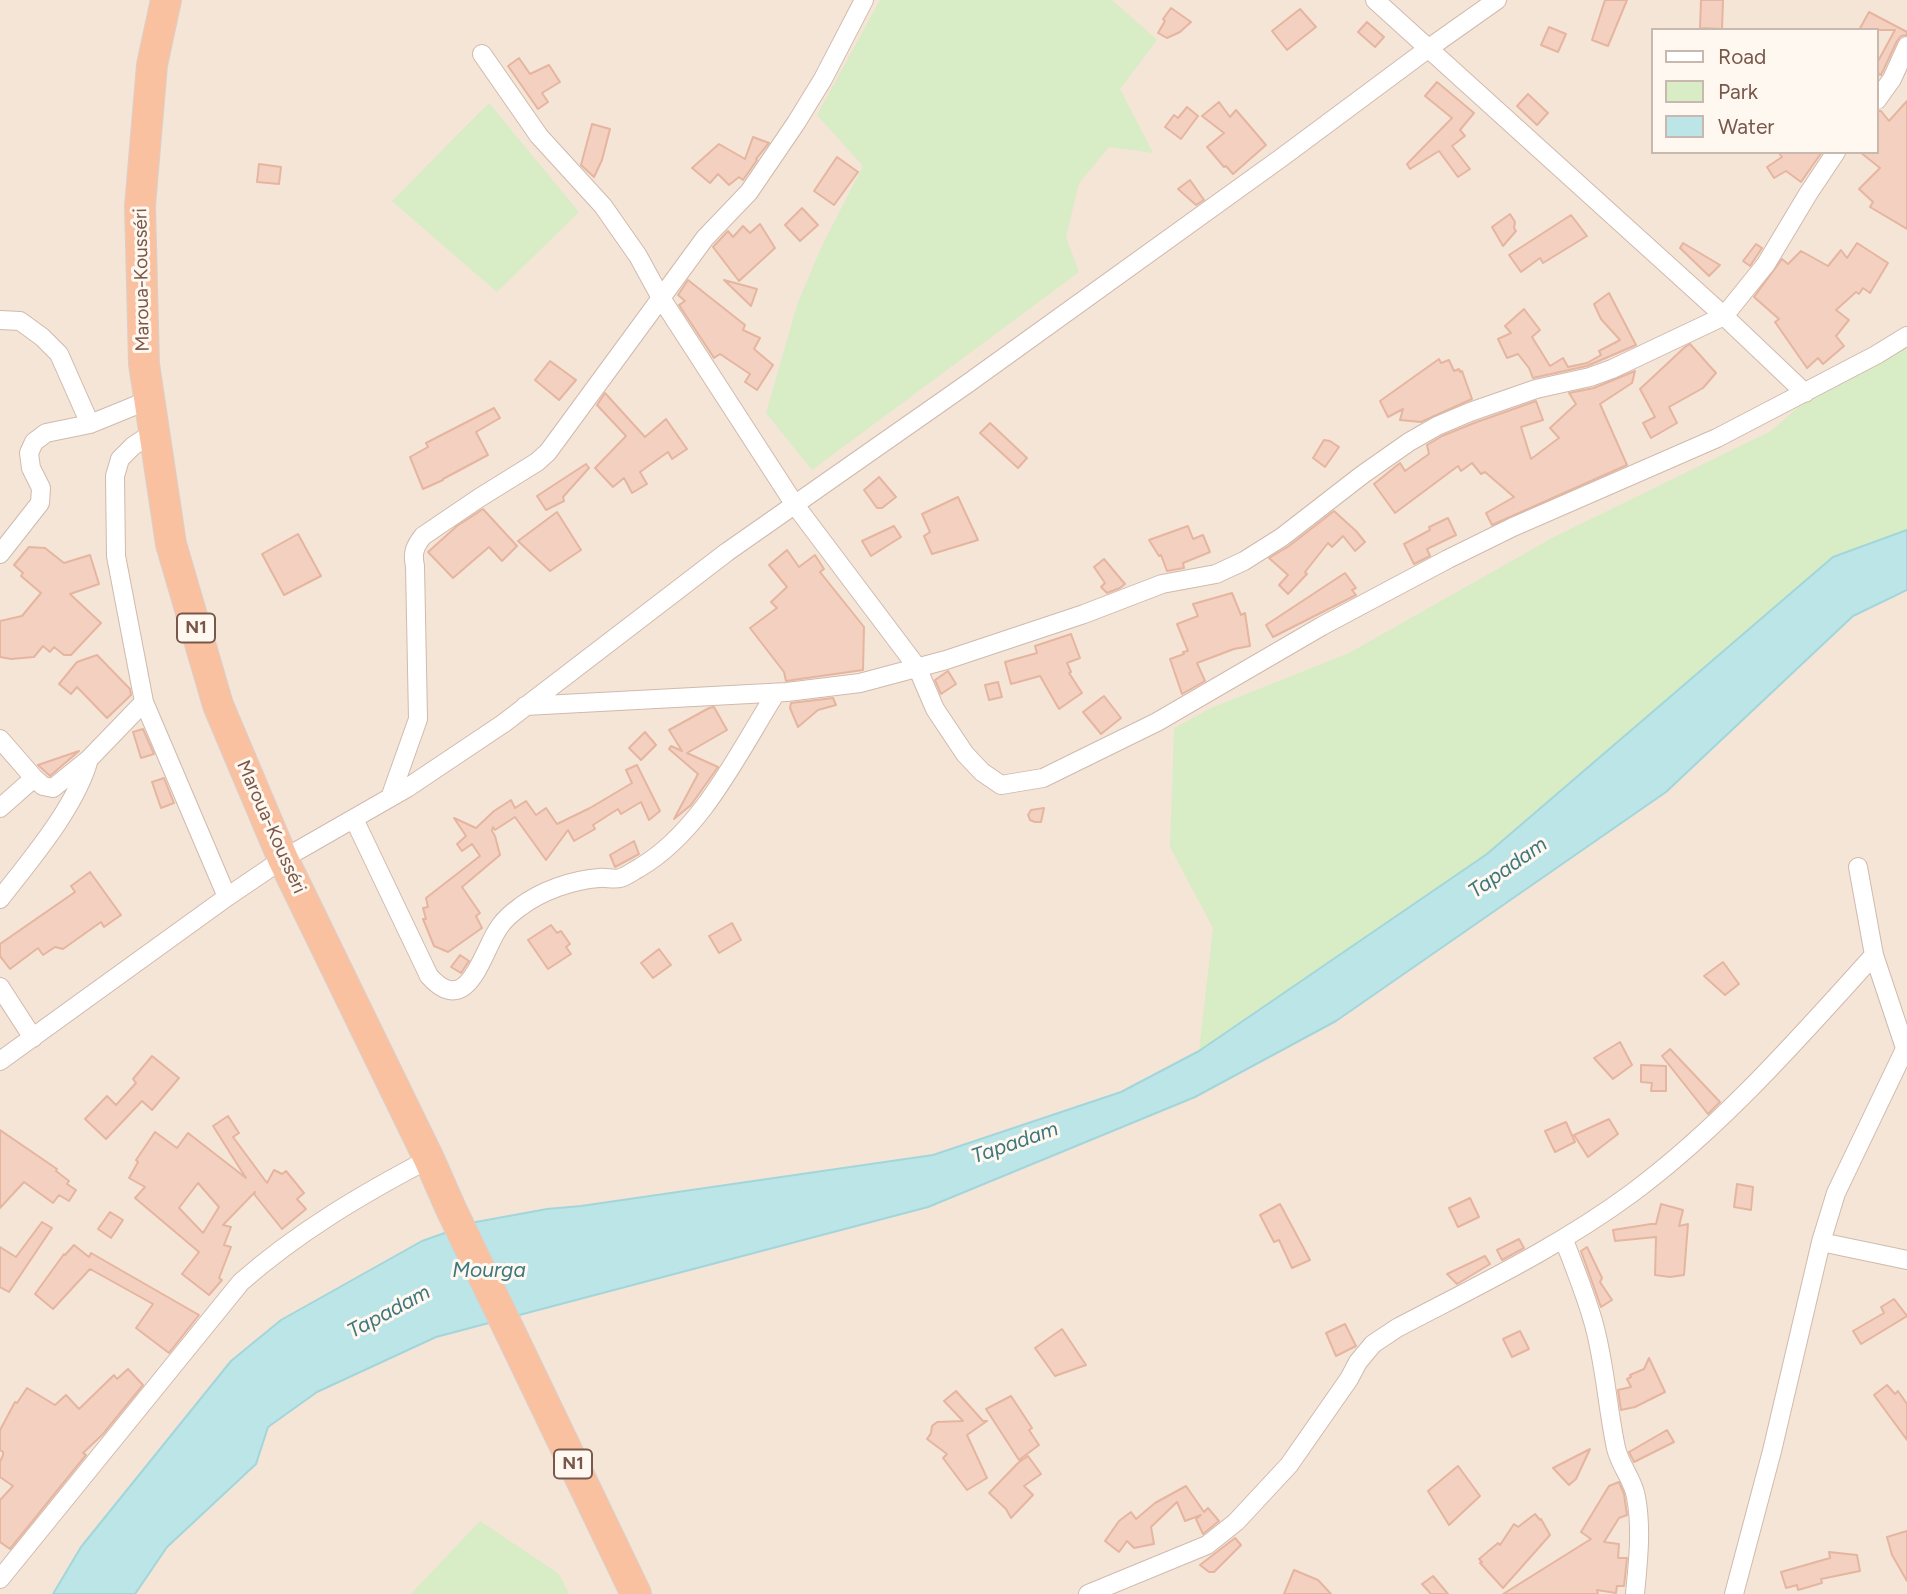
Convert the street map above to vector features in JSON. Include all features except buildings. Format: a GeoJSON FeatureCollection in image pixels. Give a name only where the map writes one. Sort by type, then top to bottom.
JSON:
{"type":"FeatureCollection","features":[{"type":"Feature","properties":{"kind":"highway","name":"Maroua-Kousséri"},"geometry":{"type":"LineString","coordinates":[[166,0],[152,65],[140,206],[144,364],[171,544],[218,705],[283,859],[636,1594]]}},
{"type":"Feature","properties":{"kind":"street"},"geometry":{"type":"LineString","coordinates":[[390,799],[418,719],[413,555],[416,544],[423,536],[537,462],[548,452],[705,238],[749,192],[823,79],[864,0]]}},
{"type":"Feature","properties":{"kind":"street"},"geometry":{"type":"LineString","coordinates":[[1375,0],[1724,316],[1805,393]]}},
{"type":"Feature","properties":{"kind":"street"},"geometry":{"type":"LineString","coordinates":[[0,1061],[283,859],[390,799],[504,723],[727,552],[967,384],[1497,0]]}},
{"type":"Feature","properties":{"kind":"street"},"geometry":{"type":"LineString","coordinates":[[1879,97],[1892,79],[1907,46]]}},
{"type":"Feature","properties":{"kind":"street"},"geometry":{"type":"LineString","coordinates":[[482,54],[539,136],[603,206],[638,256],[661,298],[796,505],[917,667],[935,709],[965,754],[982,772],[1001,785],[1043,778],[1157,722],[1322,626],[1448,559],[1513,527],[1717,438],[1907,336]]}},
{"type":"Feature","properties":{"kind":"street"},"geometry":{"type":"LineString","coordinates":[[525,706],[776,693],[860,683],[946,660],[1162,584],[1216,574],[1244,561],[1282,537],[1362,475],[1437,426],[1536,389],[1590,377],[1612,369],[1724,316],[1766,264],[1835,154]]}},
{"type":"Feature","properties":{"kind":"street"},"geometry":{"type":"LineString","coordinates":[[0,320],[20,321],[59,354],[90,424]]}},
{"type":"Feature","properties":{"kind":"street"},"geometry":{"type":"LineString","coordinates":[[0,554],[40,503],[41,488],[31,468],[29,453],[34,442],[46,433],[90,424],[149,400]]}},
{"type":"Feature","properties":{"kind":"street"},"geometry":{"type":"LineString","coordinates":[[154,432],[120,459],[115,477],[116,556],[144,702],[227,897]]}},
{"type":"Feature","properties":{"kind":"street"},"geometry":{"type":"LineString","coordinates":[[354,819],[429,976],[438,986],[448,990],[458,989],[468,984],[500,926],[520,907],[563,884],[600,878],[621,878],[653,860],[690,826],[712,797],[776,693]]}},
{"type":"Feature","properties":{"kind":"street"},"geometry":{"type":"LineString","coordinates":[[0,739],[34,778],[43,786],[53,788],[89,759],[144,702]]}},
{"type":"Feature","properties":{"kind":"street"},"geometry":{"type":"LineString","coordinates":[[0,899],[52,831],[86,772],[89,759]]}},
{"type":"Feature","properties":{"kind":"street"},"geometry":{"type":"LineString","coordinates":[[0,808],[34,778]]}},
{"type":"Feature","properties":{"kind":"street"},"geometry":{"type":"LineString","coordinates":[[1734,1594],[1772,1451],[1821,1242],[1836,1193],[1906,1052],[1874,955],[1858,867]]}},
{"type":"Feature","properties":{"kind":"street"},"geometry":{"type":"LineString","coordinates":[[1088,1594],[1207,1545],[1236,1522],[1289,1465],[1373,1344],[1397,1328],[1564,1240],[1631,1194],[1678,1157],[1799,1038],[1874,955]]}},
{"type":"Feature","properties":{"kind":"street"},"geometry":{"type":"LineString","coordinates":[[0,987],[33,1038]]}},
{"type":"Feature","properties":{"kind":"street"},"geometry":{"type":"LineString","coordinates":[[0,1579],[241,1282],[272,1254],[309,1229],[372,1189],[429,1159]]}},
{"type":"Feature","properties":{"kind":"street"},"geometry":{"type":"LineString","coordinates":[[1564,1240],[1593,1321],[1616,1450],[1636,1496],[1639,1542],[1635,1594]]}},
{"type":"Feature","properties":{"kind":"street"},"geometry":{"type":"LineString","coordinates":[[1821,1242],[1907,1260]]}},
{"type":"Feature","properties":{"kind":"shaded area"},"geometry":{"type":"Polygon","coordinates":[[[0,0],[1907,0],[1907,1594],[0,1594],[0,0]]]}},
{"type":"Feature","properties":{"kind":"green space"},"geometry":{"type":"Polygon","coordinates":[[[880,0],[1112,0],[1157,40],[1120,89],[1153,153],[1109,147],[1079,183],[1066,237],[1079,272],[812,470],[766,413],[798,302],[822,246],[863,166],[817,115],[880,0]]]}},
{"type":"Feature","properties":{"kind":"green space"},"geometry":{"type":"Polygon","coordinates":[[[489,103],[579,212],[497,292],[392,201],[489,103]]]}},
{"type":"Feature","properties":{"kind":"green space"},"geometry":{"type":"Polygon","coordinates":[[[1907,348],[1907,530],[1833,557],[1487,854],[1199,1051],[1213,928],[1170,847],[1174,728],[1211,708],[1349,653],[1554,537],[1771,431],[1845,366],[1907,348]]]}},
{"type":"Feature","properties":{"kind":"green space"},"geometry":{"type":"Polygon","coordinates":[[[480,1521],[559,1574],[569,1594],[411,1594],[480,1521]]]}},
{"type":"Feature","properties":{"kind":"water","name":"Mourga"},"geometry":{"type":"Polygon","coordinates":[[[1907,530],[1907,590],[1853,616],[1666,792],[1336,1021],[1195,1097],[928,1207],[436,1337],[317,1392],[268,1427],[256,1464],[167,1547],[135,1594],[53,1594],[81,1547],[231,1361],[281,1320],[422,1241],[476,1222],[547,1209],[933,1155],[1121,1092],[1199,1051],[1487,854],[1833,557],[1907,530]]]}},
{"type":"Feature","properties":{"kind":"water label","name":"Tapadam"},"geometry":{"type":"Point","coordinates":[1508,868]}},
{"type":"Feature","properties":{"kind":"water label","name":"Tapadam"},"geometry":{"type":"Point","coordinates":[1015,1143]}},
{"type":"Feature","properties":{"kind":"water label","name":"Tapadam"},"geometry":{"type":"Point","coordinates":[389,1312]}}]}
